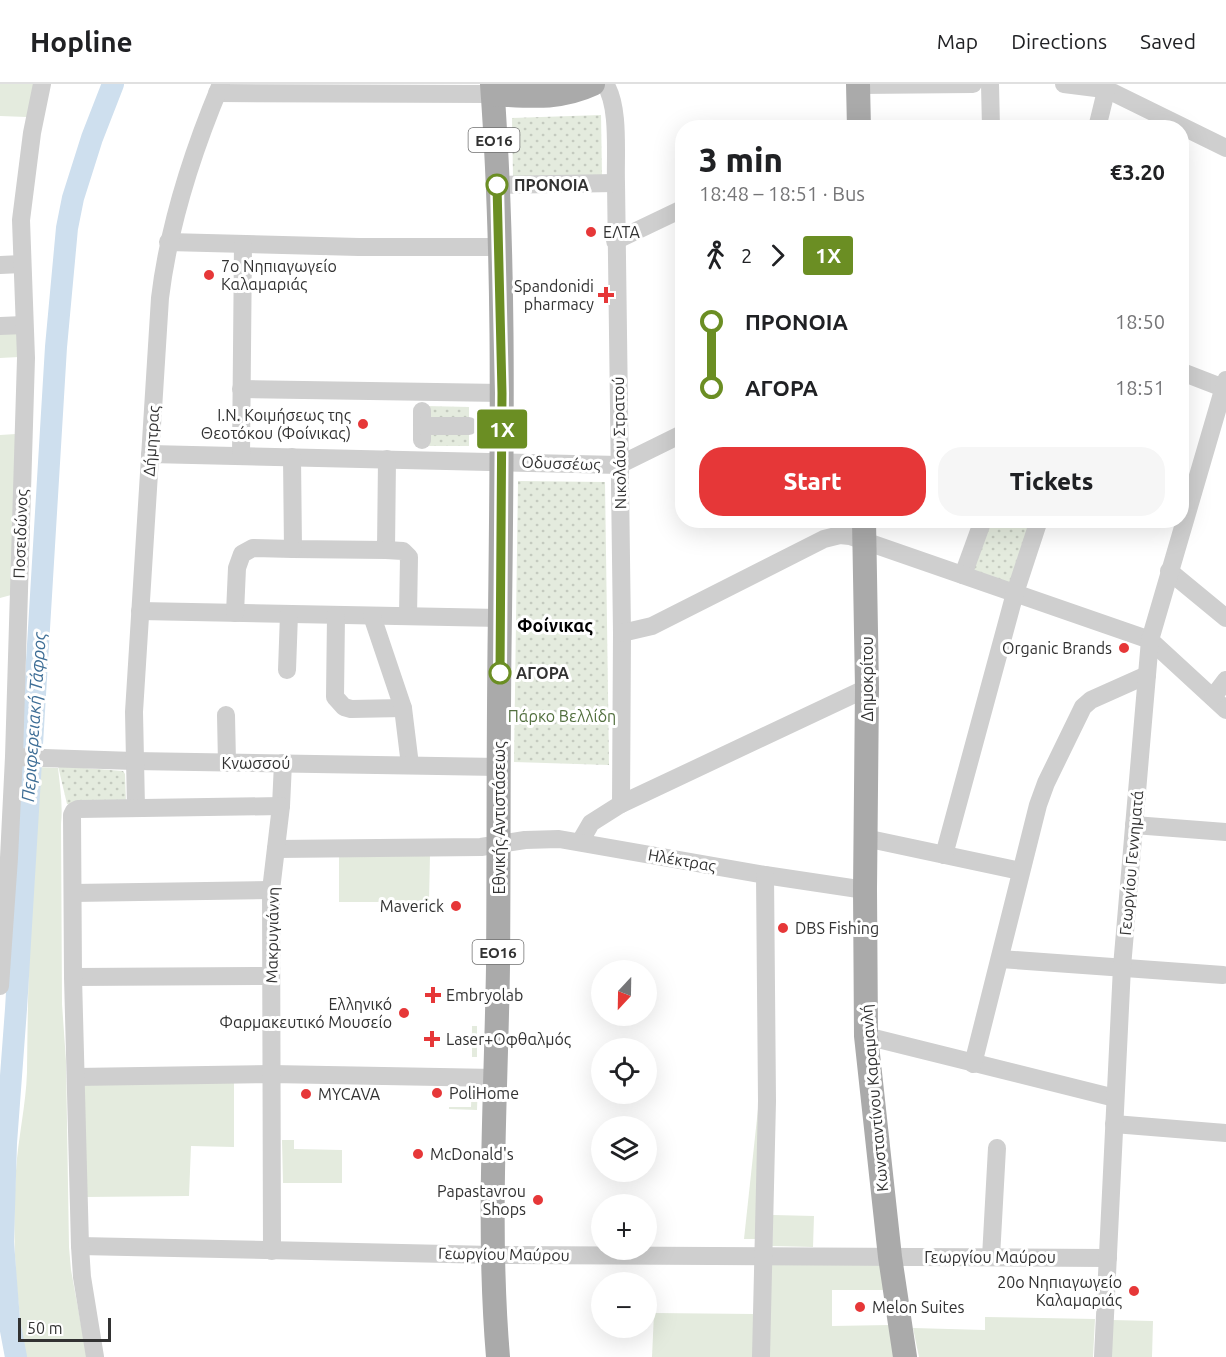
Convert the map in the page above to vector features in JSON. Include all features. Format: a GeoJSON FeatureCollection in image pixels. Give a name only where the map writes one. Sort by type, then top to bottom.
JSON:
{"type":"FeatureCollection","features":[{"type":"Feature","properties":{"kind":"main road"},"geometry":{"type":"LineString","coordinates":[[492,89],[558,96],[593,84]]}},
{"type":"Feature","properties":{"kind":"main road"},"geometry":{"type":"LineString","coordinates":[[857,120],[858,85]]}},
{"type":"Feature","properties":{"kind":"main road","name":"Εθνικής Αντιστάσεως"},"geometry":{"type":"LineString","coordinates":[[492,89],[499,247],[503,461],[493,1255],[498,1357]]}},
{"type":"Feature","properties":{"kind":"main road","name":"Δημοκρίτου"},"geometry":{"type":"LineString","coordinates":[[864,530],[867,688],[865,838]]}},
{"type":"Feature","properties":{"kind":"main road","name":"Κωνσταντίνου Καραμανλή"},"geometry":{"type":"LineString","coordinates":[[865,838],[866,1036],[890,1257],[905,1357]]}},
{"type":"Feature","properties":{"kind":"main road","name":"Εθνικής Αντιστάσεως"},"geometry":{"type":"LineString","coordinates":[[486,1357],[494,1301]]}},
{"type":"Feature","properties":{"kind":"street","name":"Ποσειδώνος"},"geometry":{"type":"LineString","coordinates":[[0,986],[5,860],[17,757],[26,358],[21,220],[32,134],[42,84]]}},
{"type":"Feature","properties":{"kind":"street","name":"Νικολάου Στρατού"},"geometry":{"type":"LineString","coordinates":[[605,84],[614,113],[616,183],[621,804]]}},
{"type":"Feature","properties":{"kind":"street"},"geometry":{"type":"LineString","coordinates":[[858,85],[973,84]]}},
{"type":"Feature","properties":{"kind":"street"},"geometry":{"type":"LineString","coordinates":[[990,84],[992,120]]}},
{"type":"Feature","properties":{"kind":"street"},"geometry":{"type":"LineString","coordinates":[[1064,84],[1112,89],[1172,120]]}},
{"type":"Feature","properties":{"kind":"street"},"geometry":{"type":"LineString","coordinates":[[219,88],[492,89]]}},
{"type":"Feature","properties":{"kind":"street","name":"Δήμητρας"},"geometry":{"type":"LineString","coordinates":[[136,807],[134,712],[160,298],[168,242],[190,166],[219,88]]}},
{"type":"Feature","properties":{"kind":"street"},"geometry":{"type":"LineString","coordinates":[[1100,120],[1112,89]]}},
{"type":"Feature","properties":{"kind":"street"},"geometry":{"type":"LineString","coordinates":[[1189,129],[1226,148]]}},
{"type":"Feature","properties":{"kind":"street"},"geometry":{"type":"LineString","coordinates":[[497,185],[616,183]]}},
{"type":"Feature","properties":{"kind":"street"},"geometry":{"type":"LineString","coordinates":[[615,241],[675,212]]}},
{"type":"Feature","properties":{"kind":"street"},"geometry":{"type":"LineString","coordinates":[[168,242],[359,247],[499,247]]}},
{"type":"Feature","properties":{"kind":"street"},"geometry":{"type":"LineString","coordinates":[[241,456],[243,244]]}},
{"type":"Feature","properties":{"kind":"street"},"geometry":{"type":"LineString","coordinates":[[0,265],[22,264]]}},
{"type":"Feature","properties":{"kind":"street"},"geometry":{"type":"LineString","coordinates":[[0,326],[24,325]]}},
{"type":"Feature","properties":{"kind":"street"},"geometry":{"type":"LineString","coordinates":[[1189,374],[1225,386]]}},
{"type":"Feature","properties":{"kind":"street","name":"Γεωργίου Γεννηματά"},"geometry":{"type":"LineString","coordinates":[[1190,477],[1225,386]]}},
{"type":"Feature","properties":{"kind":"street"},"geometry":{"type":"LineString","coordinates":[[241,389],[502,393]]}},
{"type":"Feature","properties":{"kind":"street"},"geometry":{"type":"LineString","coordinates":[[422,426],[469,426]]}},
{"type":"Feature","properties":{"kind":"street"},"geometry":{"type":"LineString","coordinates":[[619,465],[675,437]]}},
{"type":"Feature","properties":{"kind":"street","name":"Οδυσσέως"},"geometry":{"type":"LineString","coordinates":[[150,454],[619,465]]}},
{"type":"Feature","properties":{"kind":"street"},"geometry":{"type":"LineString","coordinates":[[292,457],[293,549]]}},
{"type":"Feature","properties":{"kind":"street"},"geometry":{"type":"LineString","coordinates":[[386,550],[387,459]]}},
{"type":"Feature","properties":{"kind":"street"},"geometry":{"type":"LineString","coordinates":[[963,575],[980,528]]}},
{"type":"Feature","properties":{"kind":"street"},"geometry":{"type":"LineString","coordinates":[[944,855],[1015,593],[1036,528]]}},
{"type":"Feature","properties":{"kind":"street","name":"Γεωργίου Γεννηματά"},"geometry":{"type":"LineString","coordinates":[[1103,1357],[1122,967],[1146,675],[1150,640],[1179,528]]}},
{"type":"Feature","properties":{"kind":"street"},"geometry":{"type":"LineString","coordinates":[[621,633],[652,626],[824,539],[864,530],[963,575],[1150,640],[1219,704],[1226,680]]}},
{"type":"Feature","properties":{"kind":"street"},"geometry":{"type":"LineString","coordinates":[[235,613],[237,568],[242,554],[253,548],[386,550],[403,551],[408,555],[408,616]]}},
{"type":"Feature","properties":{"kind":"street"},"geometry":{"type":"LineString","coordinates":[[1169,571],[1226,618]]}},
{"type":"Feature","properties":{"kind":"street"},"geometry":{"type":"LineString","coordinates":[[140,611],[500,618]]}},
{"type":"Feature","properties":{"kind":"street"},"geometry":{"type":"LineString","coordinates":[[288,670],[289,614]]}},
{"type":"Feature","properties":{"kind":"street"},"geometry":{"type":"LineString","coordinates":[[336,615],[335,697],[351,709],[403,708]]}},
{"type":"Feature","properties":{"kind":"street"},"geometry":{"type":"LineString","coordinates":[[372,616],[403,708],[410,765]]}},
{"type":"Feature","properties":{"kind":"street"},"geometry":{"type":"LineString","coordinates":[[973,1064],[1020,871],[1046,783],[1083,707],[1091,700],[1146,675]]}},
{"type":"Feature","properties":{"kind":"street"},"geometry":{"type":"LineString","coordinates":[[580,842],[591,823],[621,804],[867,688]]}},
{"type":"Feature","properties":{"kind":"street"},"geometry":{"type":"LineString","coordinates":[[226,715],[227,763]]}},
{"type":"Feature","properties":{"kind":"street","name":"Κνωσσού"},"geometry":{"type":"LineString","coordinates":[[17,757],[499,767]]}},
{"type":"Feature","properties":{"kind":"street","name":"Μακρυγιάννη"},"geometry":{"type":"LineString","coordinates":[[272,1251],[271,890],[281,806],[283,763]]}},
{"type":"Feature","properties":{"kind":"street"},"geometry":{"type":"LineString","coordinates":[[95,1357],[82,1277],[72,815],[78,809],[281,806]]}},
{"type":"Feature","properties":{"kind":"street"},"geometry":{"type":"LineString","coordinates":[[1134,825],[1226,832]]}},
{"type":"Feature","properties":{"kind":"street","name":"Ηλέκτρας"},"geometry":{"type":"LineString","coordinates":[[276,849],[482,847],[548,838],[864,890]]}},
{"type":"Feature","properties":{"kind":"street"},"geometry":{"type":"LineString","coordinates":[[865,838],[1020,871]]}},
{"type":"Feature","properties":{"kind":"street"},"geometry":{"type":"LineString","coordinates":[[761,1357],[766,1101],[765,875]]}},
{"type":"Feature","properties":{"kind":"street"},"geometry":{"type":"LineString","coordinates":[[73,893],[271,890]]}},
{"type":"Feature","properties":{"kind":"street"},"geometry":{"type":"LineString","coordinates":[[1000,959],[1223,975]]}},
{"type":"Feature","properties":{"kind":"street"},"geometry":{"type":"LineString","coordinates":[[74,977],[271,976]]}},
{"type":"Feature","properties":{"kind":"street"},"geometry":{"type":"LineString","coordinates":[[866,1036],[1115,1098]]}},
{"type":"Feature","properties":{"kind":"street"},"geometry":{"type":"LineString","coordinates":[[76,1077],[271,1074],[496,1077]]}},
{"type":"Feature","properties":{"kind":"street"},"geometry":{"type":"LineString","coordinates":[[1114,1124],[1226,1133]]}},
{"type":"Feature","properties":{"kind":"street"},"geometry":{"type":"LineString","coordinates":[[991,1257],[997,1148]]}},
{"type":"Feature","properties":{"kind":"street","name":"Γεωργίου Μαύρου"},"geometry":{"type":"LineString","coordinates":[[81,1246],[493,1255],[1108,1258]]}},
{"type":"Feature","properties":{"kind":"green space"},"geometry":{"type":"Polygon","coordinates":[[[0,84],[35,84],[27,117],[0,116],[0,84]]]}},
{"type":"Feature","properties":{"kind":"green space"},"geometry":{"type":"Polygon","coordinates":[[[601,115],[602,176],[513,177],[512,118],[601,115]]]}},
{"type":"Feature","properties":{"kind":"green space"},"geometry":{"type":"Polygon","coordinates":[[[0,330],[17,332],[19,357],[0,358],[0,330]]]}},
{"type":"Feature","properties":{"kind":"green space"},"geometry":{"type":"Polygon","coordinates":[[[426,406],[469,407],[469,422],[430,422],[426,406]]]}},
{"type":"Feature","properties":{"kind":"green space"},"geometry":{"type":"Polygon","coordinates":[[[430,431],[469,431],[469,446],[426,446],[430,431]]]}},
{"type":"Feature","properties":{"kind":"green space"},"geometry":{"type":"Polygon","coordinates":[[[16,434],[11,595],[0,598],[0,435],[16,434]]]}},
{"type":"Feature","properties":{"kind":"green space","name":"Πάρκο Βελλίδη"},"geometry":{"type":"Polygon","coordinates":[[[518,481],[605,482],[609,765],[514,762],[518,481]]]}},
{"type":"Feature","properties":{"kind":"green space"},"geometry":{"type":"Polygon","coordinates":[[[986,528],[1032,528],[1011,587],[970,573],[986,528]]]}},
{"type":"Feature","properties":{"kind":"green space"},"geometry":{"type":"Polygon","coordinates":[[[58,766],[123,771],[126,803],[67,804],[58,766]]]}},
{"type":"Feature","properties":{"kind":"green space"},"geometry":{"type":"Polygon","coordinates":[[[38,767],[58,768],[61,796],[62,1004],[66,1061],[69,1247],[87,1357],[26,1357],[17,1288],[15,1195],[27,1072],[30,920],[38,767]]]}},
{"type":"Feature","properties":{"kind":"green space"},"geometry":{"type":"Polygon","coordinates":[[[339,853],[430,855],[429,902],[339,902],[339,853]]]}},
{"type":"Feature","properties":{"kind":"green space"},"geometry":{"type":"Polygon","coordinates":[[[472,1026],[477,1026],[477,1057],[472,1057],[472,1026]]]}},
{"type":"Feature","properties":{"kind":"green space"},"geometry":{"type":"Polygon","coordinates":[[[234,1080],[234,1147],[191,1146],[189,1196],[85,1197],[83,1081],[234,1080]]]}},
{"type":"Feature","properties":{"kind":"green space"},"geometry":{"type":"Polygon","coordinates":[[[478,1080],[477,1110],[449,1109],[449,1107],[471,1107],[472,1083],[478,1080]]]}},
{"type":"Feature","properties":{"kind":"green space"},"geometry":{"type":"Polygon","coordinates":[[[759,1100],[758,1239],[744,1239],[759,1100]]]}},
{"type":"Feature","properties":{"kind":"green space"},"geometry":{"type":"Polygon","coordinates":[[[282,1140],[294,1140],[294,1149],[342,1150],[342,1183],[283,1183],[282,1140]]]}},
{"type":"Feature","properties":{"kind":"green space"},"geometry":{"type":"Polygon","coordinates":[[[773,1215],[814,1216],[813,1247],[772,1246],[773,1215]]]}},
{"type":"Feature","properties":{"kind":"green space"},"geometry":{"type":"Polygon","coordinates":[[[769,1261],[881,1261],[885,1290],[832,1290],[832,1326],[890,1325],[900,1357],[768,1357],[769,1261]]]}},
{"type":"Feature","properties":{"kind":"green space"},"geometry":{"type":"Polygon","coordinates":[[[657,1313],[754,1314],[754,1357],[652,1357],[653,1338],[657,1338],[657,1313]]]}},
{"type":"Feature","properties":{"kind":"green space"},"geometry":{"type":"Polygon","coordinates":[[[985,1317],[1095,1319],[1093,1357],[919,1357],[913,1328],[985,1330],[985,1317]]]}},
{"type":"Feature","properties":{"kind":"green space"},"geometry":{"type":"Polygon","coordinates":[[[1112,1320],[1153,1321],[1152,1357],[1111,1357],[1112,1320]]]}},
{"type":"Feature","properties":{"kind":"waterway","name":"Περιφερειακή Τάφρος"},"geometry":{"type":"LineString","coordinates":[[16,1357],[9,1320],[3,1242],[6,1143],[56,347],[67,228],[73,198],[92,138],[113,84]]}},
{"type":"Feature","properties":{"kind":"bus line","name":"1Χ"},"geometry":{"type":"LineString","coordinates":[[497,185],[503,461],[500,673]]}},
{"type":"Feature","properties":{"kind":"place","name":"ΠΡΟΝΟΙΑ"},"geometry":{"type":"Point","coordinates":[497,185]}},
{"type":"Feature","properties":{"kind":"place","name":"ΕΛΤΑ"},"geometry":{"type":"Point","coordinates":[591,232]}},
{"type":"Feature","properties":{"kind":"place","name":"7ο Νηπιαγωγείο Καλαμαριάς"},"geometry":{"type":"Point","coordinates":[209,275]}},
{"type":"Feature","properties":{"kind":"place","name":"Spandonidi pharmacy"},"geometry":{"type":"Point","coordinates":[606,295]}},
{"type":"Feature","properties":{"kind":"place","name":"Ι.Ν. Κοιμήσεως της Θεοτόκου (Φοίνικας)"},"geometry":{"type":"Point","coordinates":[363,424]}},
{"type":"Feature","properties":{"kind":"place","name":"Organic Brands"},"geometry":{"type":"Point","coordinates":[1124,648]}},
{"type":"Feature","properties":{"kind":"place","name":"ΑΓΟΡΑ"},"geometry":{"type":"Point","coordinates":[500,673]}},
{"type":"Feature","properties":{"kind":"place","name":"Maverick"},"geometry":{"type":"Point","coordinates":[456,906]}},
{"type":"Feature","properties":{"kind":"place","name":"DBS Fishing"},"geometry":{"type":"Point","coordinates":[783,928]}},
{"type":"Feature","properties":{"kind":"place","name":"Embryolab"},"geometry":{"type":"Point","coordinates":[433,995]}},
{"type":"Feature","properties":{"kind":"place","name":"Ελληνικό Φαρμακευτικό Μουσείο"},"geometry":{"type":"Point","coordinates":[404,1013]}},
{"type":"Feature","properties":{"kind":"place","name":"Laser+Οφθαλμός"},"geometry":{"type":"Point","coordinates":[432,1039]}},
{"type":"Feature","properties":{"kind":"place","name":"PoliHome"},"geometry":{"type":"Point","coordinates":[437,1093]}},
{"type":"Feature","properties":{"kind":"place","name":"MYCAVA"},"geometry":{"type":"Point","coordinates":[306,1094]}},
{"type":"Feature","properties":{"kind":"place","name":"McDonald's"},"geometry":{"type":"Point","coordinates":[418,1154]}},
{"type":"Feature","properties":{"kind":"place","name":"Papastavrou Shops"},"geometry":{"type":"Point","coordinates":[538,1200]}},
{"type":"Feature","properties":{"kind":"place","name":"20ο Νηπιαγωγείο Καλαμαριάς"},"geometry":{"type":"Point","coordinates":[1134,1291]}},
{"type":"Feature","properties":{"kind":"place","name":"Melon Suites"},"geometry":{"type":"Point","coordinates":[860,1307]}},
{"type":"Feature","properties":{"kind":"district","name":"Φοίνικας"},"geometry":{"type":"Point","coordinates":[555,625]}}]}
